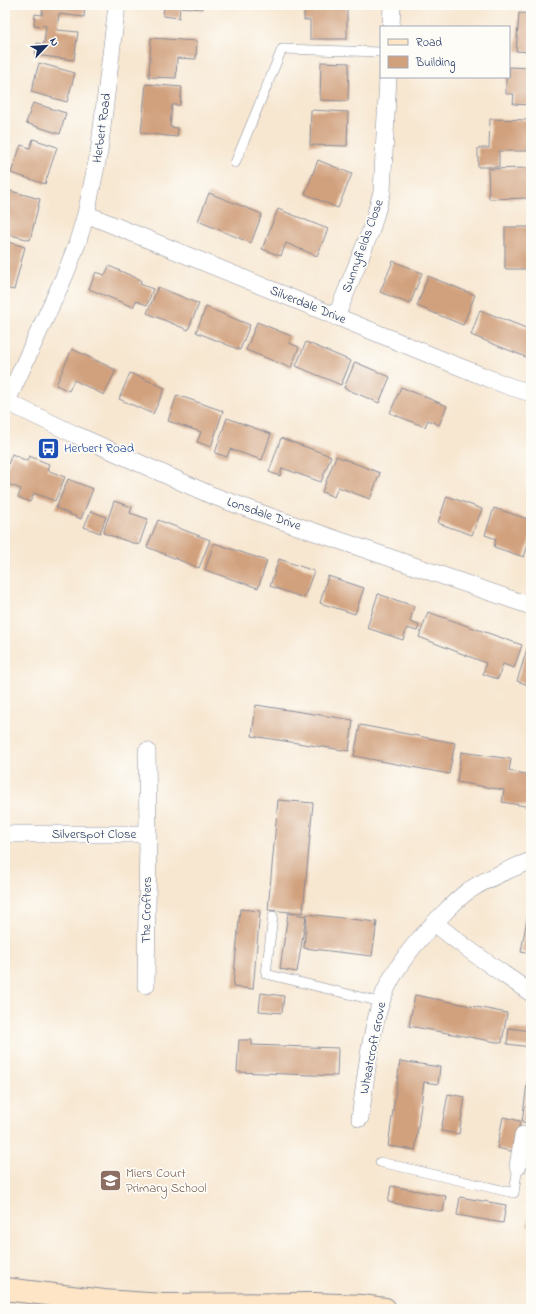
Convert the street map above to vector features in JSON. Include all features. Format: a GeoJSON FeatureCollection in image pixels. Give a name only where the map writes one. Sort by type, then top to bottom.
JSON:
{"type":"FeatureCollection","features":[{"type":"Feature","properties":{"kind":"street","name":"Herbert Road"},"geometry":{"type":"LineString","coordinates":[[6,401],[65,275],[77,244],[86,214],[99,152],[117,5]]}},
{"type":"Feature","properties":{"kind":"street"},"geometry":{"type":"LineString","coordinates":[[391,26],[392,5]]}},
{"type":"Feature","properties":{"kind":"street","name":"Sunnyfields Close"},"geometry":{"type":"LineString","coordinates":[[336,317],[371,230],[382,192],[388,78]]}},
{"type":"Feature","properties":{"kind":"street","name":"Silverdale Drive"},"geometry":{"type":"LineString","coordinates":[[86,214],[336,317],[508,386],[531,393]]}},
{"type":"Feature","properties":{"kind":"street","name":"Lonsdale Drive"},"geometry":{"type":"LineString","coordinates":[[6,401],[74,434],[210,495],[271,518],[531,606]]}},
{"type":"Feature","properties":{"kind":"street","name":"Silverspot Close"},"geometry":{"type":"LineString","coordinates":[[5,834],[148,834],[148,751]]}},
{"type":"Feature","properties":{"kind":"street","name":"The Crofters"},"geometry":{"type":"LineString","coordinates":[[146,985],[148,834]]}},
{"type":"Feature","properties":{"kind":"street","name":"Wheatcroft Grove"},"geometry":{"type":"LineString","coordinates":[[360,1118],[375,1023],[381,1002],[392,977],[402,962],[450,906],[467,892],[505,871],[531,861]]}},
{"type":"Feature","properties":{"kind":"street"},"geometry":{"type":"LineString","coordinates":[[435,923],[480,958],[531,993]]}},
{"type":"Feature","properties":{"kind":"street"},"geometry":{"type":"LineString","coordinates":[[518,1166],[523,1135],[531,1137]]}},
{"type":"Feature","properties":{"kind":"street"},"geometry":{"type":"LineString","coordinates":[[5,1289],[104,1301],[163,1304],[314,1304],[362,1306],[385,1309]]}},
{"type":"Feature","properties":{"kind":"lane"},"geometry":{"type":"LineString","coordinates":[[235,163],[282,49],[380,52]]}},
{"type":"Feature","properties":{"kind":"lane"},"geometry":{"type":"LineString","coordinates":[[273,916],[266,974],[381,1002]]}},
{"type":"Feature","properties":{"kind":"lane"},"geometry":{"type":"LineString","coordinates":[[380,1162],[514,1193],[518,1166]]}},
{"type":"Feature","properties":{"kind":"building"},"geometry":{"type":"Polygon","coordinates":[[[43,5],[85,5],[84,17],[59,14],[57,30],[78,32],[74,60],[35,55],[37,43],[44,44],[46,26],[34,25],[35,14],[42,15],[43,5]]]}},
{"type":"Feature","properties":{"kind":"building"},"geometry":{"type":"Polygon","coordinates":[[[164,5],[202,5],[202,9],[180,7],[179,18],[163,16],[164,5]]]}},
{"type":"Feature","properties":{"kind":"building"},"geometry":{"type":"Polygon","coordinates":[[[304,5],[347,5],[347,39],[310,39],[310,20],[304,20],[304,5]]]}},
{"type":"Feature","properties":{"kind":"building"},"geometry":{"type":"Polygon","coordinates":[[[519,13],[531,14],[531,52],[516,51],[519,13]]]}},
{"type":"Feature","properties":{"kind":"building"},"geometry":{"type":"Polygon","coordinates":[[[151,38],[197,41],[196,59],[177,58],[176,78],[149,77],[151,38]]]}},
{"type":"Feature","properties":{"kind":"building"},"geometry":{"type":"Polygon","coordinates":[[[321,62],[349,63],[348,101],[320,100],[321,62]]]}},
{"type":"Feature","properties":{"kind":"building"},"geometry":{"type":"Polygon","coordinates":[[[39,63],[75,73],[67,102],[31,92],[39,63]]]}},
{"type":"Feature","properties":{"kind":"building"},"geometry":{"type":"Polygon","coordinates":[[[510,67],[531,68],[531,105],[513,104],[514,94],[506,94],[506,78],[510,78],[510,67]]]}},
{"type":"Feature","properties":{"kind":"building"},"geometry":{"type":"Polygon","coordinates":[[[146,84],[182,87],[180,105],[172,105],[170,127],[178,128],[177,137],[141,133],[146,84]]]}},
{"type":"Feature","properties":{"kind":"building"},"geometry":{"type":"Polygon","coordinates":[[[33,103],[66,113],[60,134],[26,123],[33,103]]]}},
{"type":"Feature","properties":{"kind":"building"},"geometry":{"type":"Polygon","coordinates":[[[311,110],[348,112],[347,146],[310,145],[311,110]]]}},
{"type":"Feature","properties":{"kind":"building"},"geometry":{"type":"Polygon","coordinates":[[[490,119],[529,120],[528,151],[499,151],[499,167],[478,167],[478,148],[489,148],[490,119]]]}},
{"type":"Feature","properties":{"kind":"building"},"geometry":{"type":"Polygon","coordinates":[[[33,139],[57,147],[45,184],[11,173],[21,145],[30,148],[33,139]]]}},
{"type":"Feature","properties":{"kind":"building"},"geometry":{"type":"Polygon","coordinates":[[[318,160],[352,174],[338,208],[305,194],[318,160]]]}},
{"type":"Feature","properties":{"kind":"building"},"geometry":{"type":"Polygon","coordinates":[[[528,168],[528,198],[489,199],[488,169],[528,168]]]}},
{"type":"Feature","properties":{"kind":"building"},"geometry":{"type":"Polygon","coordinates":[[[7,190],[40,199],[30,240],[7,234],[9,227],[5,226],[5,197],[7,190]]]}},
{"type":"Feature","properties":{"kind":"building"},"geometry":{"type":"Polygon","coordinates":[[[209,193],[262,214],[251,243],[198,221],[209,193]]]}},
{"type":"Feature","properties":{"kind":"building"},"geometry":{"type":"Polygon","coordinates":[[[278,209],[328,229],[317,256],[286,243],[281,256],[262,249],[278,209]]]}},
{"type":"Feature","properties":{"kind":"building"},"geometry":{"type":"Polygon","coordinates":[[[505,227],[530,227],[529,251],[531,251],[531,269],[505,269],[505,227]]]}},
{"type":"Feature","properties":{"kind":"building"},"geometry":{"type":"Polygon","coordinates":[[[5,241],[25,247],[14,290],[5,288],[5,241]]]}},
{"type":"Feature","properties":{"kind":"building"},"geometry":{"type":"Polygon","coordinates":[[[393,261],[422,273],[410,304],[380,292],[393,261]]]}},
{"type":"Feature","properties":{"kind":"building"},"geometry":{"type":"Polygon","coordinates":[[[109,266],[141,280],[140,284],[153,289],[147,305],[136,301],[133,307],[89,289],[96,272],[105,275],[109,266]]]}},
{"type":"Feature","properties":{"kind":"building"},"geometry":{"type":"Polygon","coordinates":[[[428,276],[475,295],[463,325],[417,306],[428,276]]]}},
{"type":"Feature","properties":{"kind":"building"},"geometry":{"type":"Polygon","coordinates":[[[158,287],[199,304],[188,330],[147,313],[158,287]]]}},
{"type":"Feature","properties":{"kind":"building"},"geometry":{"type":"Polygon","coordinates":[[[206,307],[250,325],[240,350],[196,332],[206,307]]]}},
{"type":"Feature","properties":{"kind":"building"},"geometry":{"type":"Polygon","coordinates":[[[480,310],[531,330],[531,359],[471,335],[480,310]]]}},
{"type":"Feature","properties":{"kind":"building"},"geometry":{"type":"Polygon","coordinates":[[[257,322],[291,336],[289,343],[299,347],[291,368],[246,350],[257,322]]]}},
{"type":"Feature","properties":{"kind":"building"},"geometry":{"type":"Polygon","coordinates":[[[306,342],[351,361],[341,385],[296,366],[306,342]]]}},
{"type":"Feature","properties":{"kind":"building"},"geometry":{"type":"Polygon","coordinates":[[[72,349],[116,370],[104,395],[74,380],[69,391],[56,385],[72,349]]]}},
{"type":"Feature","properties":{"kind":"building"},"geometry":{"type":"Polygon","coordinates":[[[355,362],[390,377],[379,403],[344,388],[355,362]]]}},
{"type":"Feature","properties":{"kind":"building"},"geometry":{"type":"Polygon","coordinates":[[[130,373],[165,388],[153,414],[119,399],[130,373]]]}},
{"type":"Feature","properties":{"kind":"building"},"geometry":{"type":"Polygon","coordinates":[[[401,387],[447,406],[439,425],[428,420],[425,427],[390,413],[401,387]]]}},
{"type":"Feature","properties":{"kind":"building"},"geometry":{"type":"Polygon","coordinates":[[[177,395],[223,411],[211,447],[197,442],[201,432],[168,421],[177,395]]]}},
{"type":"Feature","properties":{"kind":"building"},"geometry":{"type":"Polygon","coordinates":[[[227,418],[271,434],[262,460],[230,449],[227,457],[215,453],[227,418]]]}},
{"type":"Feature","properties":{"kind":"building"},"geometry":{"type":"Polygon","coordinates":[[[281,438],[331,456],[321,482],[282,468],[280,476],[269,472],[281,438]]]}},
{"type":"Feature","properties":{"kind":"building"},"geometry":{"type":"Polygon","coordinates":[[[12,454],[27,461],[29,456],[49,464],[47,470],[65,477],[55,501],[34,493],[30,502],[18,497],[21,489],[5,483],[5,472],[12,454]]]}},
{"type":"Feature","properties":{"kind":"building"},"geometry":{"type":"Polygon","coordinates":[[[336,456],[380,473],[370,499],[338,487],[334,497],[322,492],[336,456]]]}},
{"type":"Feature","properties":{"kind":"building"},"geometry":{"type":"Polygon","coordinates":[[[68,479],[93,489],[81,519],[56,508],[68,479]]]}},
{"type":"Feature","properties":{"kind":"building"},"geometry":{"type":"Polygon","coordinates":[[[447,496],[482,509],[472,535],[438,523],[447,496]]]}},
{"type":"Feature","properties":{"kind":"building"},"geometry":{"type":"Polygon","coordinates":[[[114,501],[132,507],[130,513],[148,519],[139,545],[103,533],[114,501]]]}},
{"type":"Feature","properties":{"kind":"building"},"geometry":{"type":"Polygon","coordinates":[[[494,508],[531,520],[531,536],[524,557],[494,547],[496,539],[485,535],[494,508]]]}},
{"type":"Feature","properties":{"kind":"building"},"geometry":{"type":"Polygon","coordinates":[[[91,511],[106,517],[100,533],[84,527],[91,511]]]}},
{"type":"Feature","properties":{"kind":"building"},"geometry":{"type":"Polygon","coordinates":[[[158,520],[210,540],[199,568],[147,547],[158,520]]]}},
{"type":"Feature","properties":{"kind":"building"},"geometry":{"type":"Polygon","coordinates":[[[214,543],[267,561],[258,588],[205,570],[214,543]]]}},
{"type":"Feature","properties":{"kind":"building"},"geometry":{"type":"Polygon","coordinates":[[[279,559],[314,571],[304,598],[270,586],[279,559]]]}},
{"type":"Feature","properties":{"kind":"building"},"geometry":{"type":"Polygon","coordinates":[[[328,576],[364,588],[355,614],[320,603],[328,576]]]}},
{"type":"Feature","properties":{"kind":"building"},"geometry":{"type":"Polygon","coordinates":[[[378,594],[414,606],[410,622],[419,625],[417,631],[407,628],[403,640],[367,628],[378,594]]]}},
{"type":"Feature","properties":{"kind":"building"},"geometry":{"type":"Polygon","coordinates":[[[428,612],[522,645],[514,668],[503,664],[498,679],[483,674],[486,663],[419,637],[428,612]]]}},
{"type":"Feature","properties":{"kind":"building"},"geometry":{"type":"Polygon","coordinates":[[[528,646],[531,647],[531,686],[517,681],[528,646]]]}},
{"type":"Feature","properties":{"kind":"building"},"geometry":{"type":"Polygon","coordinates":[[[256,705],[353,720],[349,751],[252,736],[256,705]]]}},
{"type":"Feature","properties":{"kind":"building"},"geometry":{"type":"Polygon","coordinates":[[[360,725],[455,743],[449,774],[354,756],[360,725]]]}},
{"type":"Feature","properties":{"kind":"building"},"geometry":{"type":"Polygon","coordinates":[[[461,752],[511,759],[509,771],[531,775],[531,807],[502,802],[504,790],[457,782],[461,752]]]}},
{"type":"Feature","properties":{"kind":"building"},"geometry":{"type":"Polygon","coordinates":[[[278,800],[313,803],[303,913],[268,910],[278,800]]]}},
{"type":"Feature","properties":{"kind":"building"},"geometry":{"type":"Polygon","coordinates":[[[531,901],[531,954],[521,952],[531,901]]]}},
{"type":"Feature","properties":{"kind":"building"},"geometry":{"type":"Polygon","coordinates":[[[240,909],[260,911],[253,989],[233,987],[240,909]]]}},
{"type":"Feature","properties":{"kind":"building"},"geometry":{"type":"Polygon","coordinates":[[[288,913],[306,916],[297,972],[280,969],[288,913]]]}},
{"type":"Feature","properties":{"kind":"building"},"geometry":{"type":"Polygon","coordinates":[[[307,914],[377,922],[372,956],[304,948],[307,914]]]}},
{"type":"Feature","properties":{"kind":"building"},"geometry":{"type":"Polygon","coordinates":[[[261,993],[284,996],[282,1013],[259,1011],[261,993]]]}},
{"type":"Feature","properties":{"kind":"building"},"geometry":{"type":"Polygon","coordinates":[[[415,995],[507,1013],[502,1043],[409,1026],[415,995]]]}},
{"type":"Feature","properties":{"kind":"building"},"geometry":{"type":"Polygon","coordinates":[[[509,1028],[531,1031],[531,1047],[507,1044],[509,1028]]]}},
{"type":"Feature","properties":{"kind":"building"},"geometry":{"type":"Polygon","coordinates":[[[239,1040],[252,1040],[252,1045],[338,1048],[337,1076],[237,1072],[239,1040]]]}},
{"type":"Feature","properties":{"kind":"building"},"geometry":{"type":"Polygon","coordinates":[[[531,1060],[531,1124],[522,1122],[531,1060]]]}},
{"type":"Feature","properties":{"kind":"building"},"geometry":{"type":"Polygon","coordinates":[[[400,1061],[440,1067],[438,1084],[424,1082],[415,1150],[388,1146],[400,1061]]]}},
{"type":"Feature","properties":{"kind":"building"},"geometry":{"type":"Polygon","coordinates":[[[448,1094],[465,1097],[459,1134],[441,1131],[448,1094]]]}},
{"type":"Feature","properties":{"kind":"building"},"geometry":{"type":"Polygon","coordinates":[[[503,1117],[520,1121],[515,1152],[497,1148],[503,1117]]]}},
{"type":"Feature","properties":{"kind":"building"},"geometry":{"type":"Polygon","coordinates":[[[391,1186],[446,1196],[443,1212],[388,1202],[391,1186]]]}},
{"type":"Feature","properties":{"kind":"building"},"geometry":{"type":"Polygon","coordinates":[[[460,1197],[506,1205],[503,1223],[457,1215],[460,1197]]]}},
{"type":"Feature","properties":{"kind":"building"},"geometry":{"type":"Polygon","coordinates":[[[530,1209],[531,1226],[527,1226],[530,1209]]]}},
{"type":"Feature","properties":{"kind":"place","name":"Herbert Road"},"geometry":{"type":"Point","coordinates":[49,448]}},
{"type":"Feature","properties":{"kind":"place","name":"Miers Court Primary School"},"geometry":{"type":"Point","coordinates":[111,1180]}}]}
